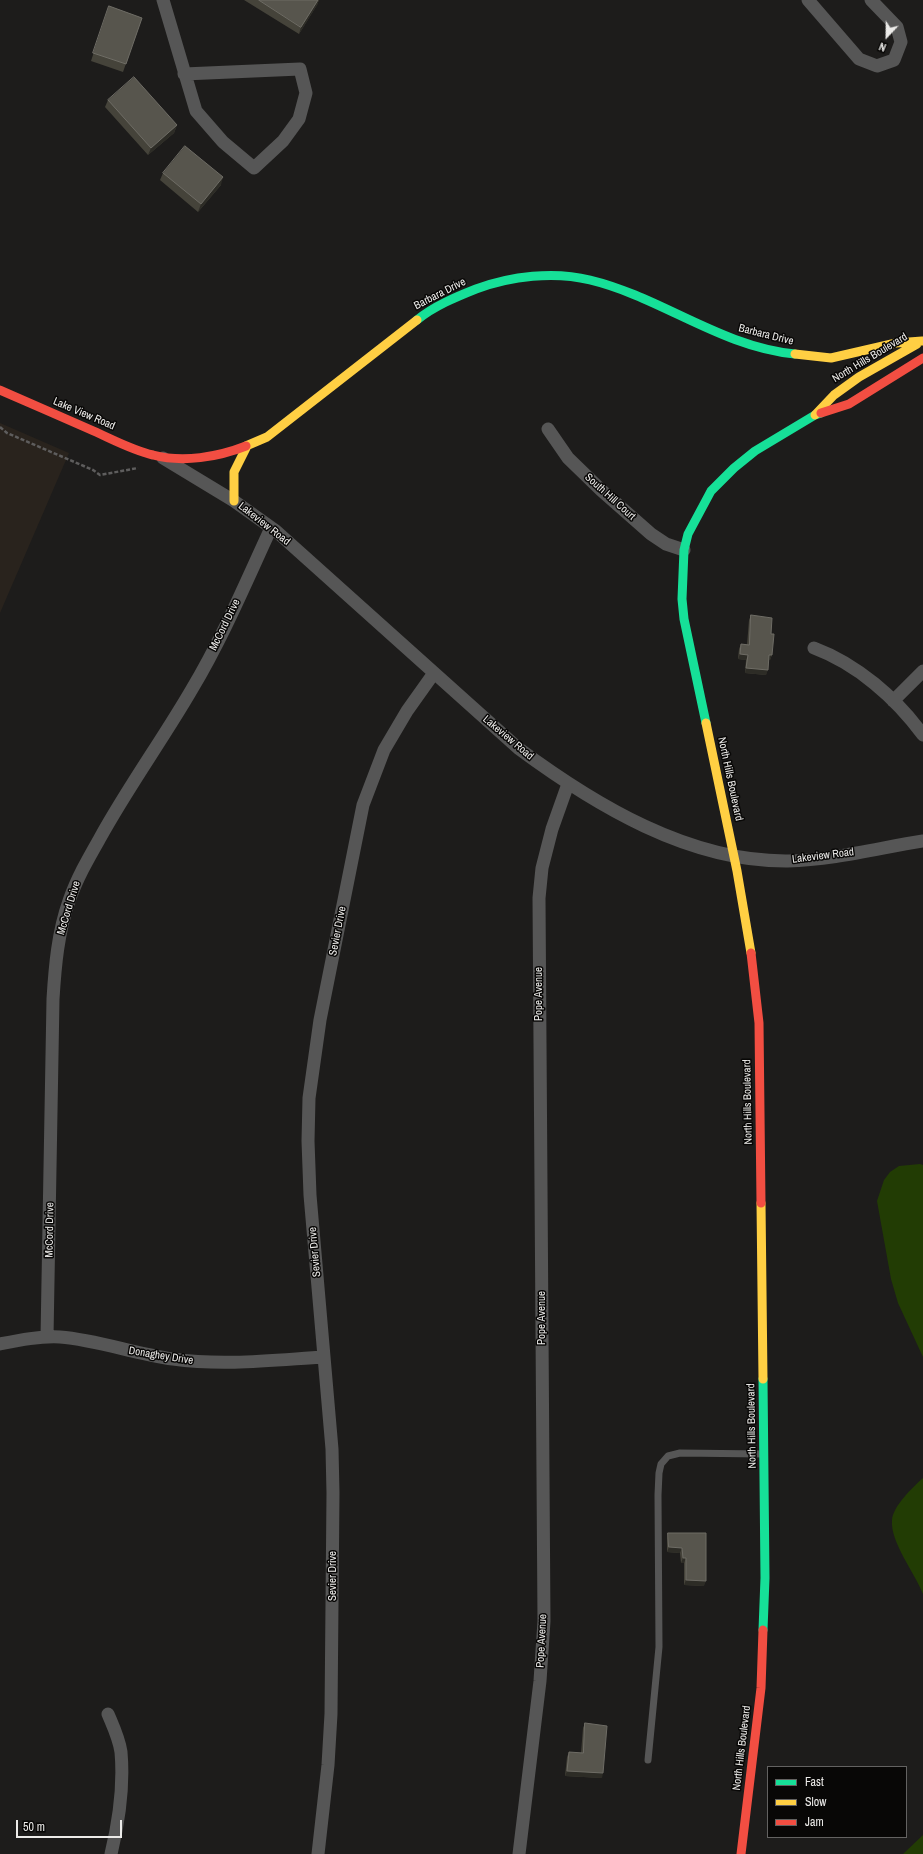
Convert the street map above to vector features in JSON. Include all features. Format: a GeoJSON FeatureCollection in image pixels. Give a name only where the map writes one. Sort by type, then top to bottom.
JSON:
{"type":"FeatureCollection","features":[{"type":"Feature","properties":{"kind":"street"},"geometry":{"type":"LineString","coordinates":[[163,0],[184,74],[196,111],[224,142],[254,168],[283,141],[299,119],[306,93],[300,69],[184,74]]}},
{"type":"Feature","properties":{"kind":"street"},"geometry":{"type":"LineString","coordinates":[[808,0],[859,59],[877,66],[894,60],[902,42],[896,27],[871,0]]}},
{"type":"Feature","properties":{"kind":"street","name":"Barbara Drive"},"geometry":{"type":"LineString","coordinates":[[160,456],[196,458],[231,452],[267,437],[423,315],[459,296],[488,285],[514,279],[562,276],[590,280],[633,295],[734,340],[773,352],[831,358]]}},
{"type":"Feature","properties":{"kind":"street"},"geometry":{"type":"LineString","coordinates":[[831,358],[896,343],[922,341]]}},
{"type":"Feature","properties":{"kind":"street","name":"North Hills Boulevard"},"geometry":{"type":"LineString","coordinates":[[815,415],[834,395],[859,377],[922,341]]}},
{"type":"Feature","properties":{"kind":"street"},"geometry":{"type":"LineString","coordinates":[[831,358],[859,377]]}},
{"type":"Feature","properties":{"kind":"street","name":"North Hills Boulevard"},"geometry":{"type":"LineString","coordinates":[[741,1854],[761,1688],[765,1578],[758,1023],[750,935],[735,856],[684,619],[682,599],[684,550],[688,534],[711,491],[729,472],[755,451],[815,415],[848,404],[923,358]]}},
{"type":"Feature","properties":{"kind":"street","name":"Lake View Road"},"geometry":{"type":"LineString","coordinates":[[0,390],[127,445],[160,456]]}},
{"type":"Feature","properties":{"kind":"street","name":"South Hill Court"},"geometry":{"type":"LineString","coordinates":[[548,429],[568,458],[601,490],[651,534],[670,546],[684,550]]}},
{"type":"Feature","properties":{"kind":"street"},"geometry":{"type":"LineString","coordinates":[[234,501],[232,481],[236,464],[247,446]]}},
{"type":"Feature","properties":{"kind":"street","name":"Lakeview Road"},"geometry":{"type":"LineString","coordinates":[[160,456],[234,501],[271,528],[518,748],[568,784],[612,810],[684,842],[735,856],[764,860],[811,860],[923,841]]}},
{"type":"Feature","properties":{"kind":"street","name":"McCord Drive"},"geometry":{"type":"LineString","coordinates":[[48,1337],[54,970],[60,933],[68,902],[79,875],[112,815],[192,689],[215,647],[271,528]]}},
{"type":"Feature","properties":{"kind":"street"},"geometry":{"type":"LineString","coordinates":[[814,648],[830,654],[850,666],[877,686],[893,701],[923,735]]}},
{"type":"Feature","properties":{"kind":"street"},"geometry":{"type":"LineString","coordinates":[[893,701],[923,671]]}},
{"type":"Feature","properties":{"kind":"street","name":"Sevier Drive"},"geometry":{"type":"LineString","coordinates":[[318,1854],[325,1795],[331,1721],[334,1584],[332,1463],[310,1195],[308,1141],[309,1098],[314,1057],[363,805],[384,750],[407,711],[434,674]]}},
{"type":"Feature","properties":{"kind":"street","name":"Pope Avenue"},"geometry":{"type":"LineString","coordinates":[[519,1854],[540,1680],[544,1621],[539,898],[542,868],[550,835],[568,784]]}},
{"type":"Feature","properties":{"kind":"street","name":"Donaghey Drive"},"geometry":{"type":"LineString","coordinates":[[0,1344],[48,1337],[76,1339],[172,1359],[202,1362],[240,1362],[324,1356]]}},
{"type":"Feature","properties":{"kind":"street"},"geometry":{"type":"LineString","coordinates":[[108,1714],[116,1734],[120,1751],[122,1781],[116,1832],[111,1854]]}},
{"type":"Feature","properties":{"kind":"lane"},"geometry":{"type":"LineString","coordinates":[[648,1760],[659,1647],[658,1495],[661,1464],[668,1456],[680,1453],[764,1454]]}},
{"type":"Feature","properties":{"kind":"path"},"geometry":{"type":"LineString","coordinates":[[0,427],[7,433],[93,470],[100,475],[141,467]]}},
{"type":"Feature","properties":{"kind":"shaded area"},"geometry":{"type":"Polygon","coordinates":[[[0,423],[69,453],[0,613],[0,423]]]}},
{"type":"Feature","properties":{"kind":"shaded area"},"geometry":{"type":"Polygon","coordinates":[[[923,1165],[923,1357],[898,1303],[891,1279],[877,1201],[884,1180],[890,1172],[899,1166],[923,1165]]]}},
{"type":"Feature","properties":{"kind":"shaded area"},"geometry":{"type":"Polygon","coordinates":[[[923,1478],[923,1594],[899,1548],[892,1529],[892,1520],[893,1515],[900,1503],[923,1478]]]}},
{"type":"Feature","properties":{"kind":"shaded area"},"geometry":{"type":"Polygon","coordinates":[[[923,1835],[923,1854],[903,1854],[923,1835]]]}},
{"type":"Feature","properties":{"kind":"building"},"geometry":{"type":"Polygon","coordinates":[[[259,0],[318,0],[301,27],[259,0]]]}},
{"type":"Feature","properties":{"kind":"building"},"geometry":{"type":"Polygon","coordinates":[[[109,6],[142,18],[126,64],[93,53],[109,6]]]}},
{"type":"Feature","properties":{"kind":"building"},"geometry":{"type":"Polygon","coordinates":[[[134,77],[177,125],[151,148],[108,100],[134,77]]]}},
{"type":"Feature","properties":{"kind":"building"},"geometry":{"type":"Polygon","coordinates":[[[185,146],[223,177],[201,204],[163,173],[185,146]]]}},
{"type":"Feature","properties":{"kind":"building"},"geometry":{"type":"Polygon","coordinates":[[[751,615],[772,618],[771,634],[774,634],[772,655],[769,655],[768,670],[746,668],[748,655],[740,654],[741,644],[749,645],[751,615]]]}},
{"type":"Feature","properties":{"kind":"building"},"geometry":{"type":"Polygon","coordinates":[[[668,1533],[706,1533],[706,1581],[686,1580],[686,1558],[683,1558],[682,1548],[669,1547],[668,1533]]]}},
{"type":"Feature","properties":{"kind":"building"},"geometry":{"type":"Polygon","coordinates":[[[585,1723],[607,1726],[603,1773],[567,1771],[569,1752],[583,1753],[585,1723]]]}},
{"type":"Feature","properties":{"kind":"traffic: fast"},"geometry":{"type":"LineString","coordinates":[[417,320],[445,302],[489,285],[533,276],[547,275],[576,277],[616,288],[642,298],[716,332],[742,342],[768,350],[795,354]]}},
{"type":"Feature","properties":{"kind":"traffic: fast"},"geometry":{"type":"LineString","coordinates":[[706,723],[684,619],[682,599],[684,550],[688,534],[711,491],[734,468],[755,451],[815,415],[821,413]]}},
{"type":"Feature","properties":{"kind":"traffic: fast"},"geometry":{"type":"LineString","coordinates":[[763,1379],[765,1578],[763,1630]]}},
{"type":"Feature","properties":{"kind":"traffic: slow"},"geometry":{"type":"LineString","coordinates":[[246,446],[267,437],[417,320]]}},
{"type":"Feature","properties":{"kind":"traffic: slow"},"geometry":{"type":"LineString","coordinates":[[795,354],[831,358],[896,343],[922,341]]}},
{"type":"Feature","properties":{"kind":"traffic: slow"},"geometry":{"type":"LineString","coordinates":[[815,415],[834,395],[859,377],[917,344]]}},
{"type":"Feature","properties":{"kind":"traffic: slow"},"geometry":{"type":"LineString","coordinates":[[234,501],[234,472],[247,446]]}},
{"type":"Feature","properties":{"kind":"traffic: slow"},"geometry":{"type":"LineString","coordinates":[[706,723],[737,871],[751,953]]}},
{"type":"Feature","properties":{"kind":"traffic: slow"},"geometry":{"type":"LineString","coordinates":[[761,1203],[763,1379]]}},
{"type":"Feature","properties":{"kind":"traffic: jam"},"geometry":{"type":"LineString","coordinates":[[821,413],[849,404],[923,358]]}},
{"type":"Feature","properties":{"kind":"traffic: jam"},"geometry":{"type":"LineString","coordinates":[[0,390],[129,447],[153,455],[176,459],[200,458],[224,453],[246,446]]}},
{"type":"Feature","properties":{"kind":"traffic: jam"},"geometry":{"type":"LineString","coordinates":[[751,953],[759,1023],[761,1203]]}},
{"type":"Feature","properties":{"kind":"traffic: jam"},"geometry":{"type":"LineString","coordinates":[[741,1854],[761,1688],[763,1630]]}}]}
